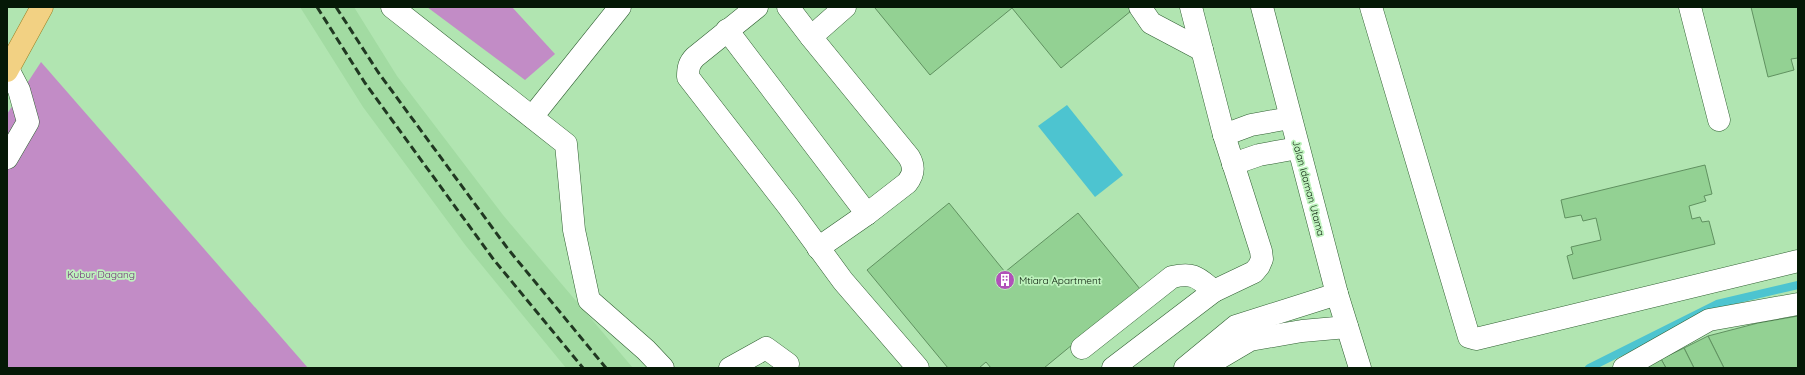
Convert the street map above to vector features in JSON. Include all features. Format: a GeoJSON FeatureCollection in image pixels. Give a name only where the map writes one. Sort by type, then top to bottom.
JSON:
{"type":"FeatureCollection","features":[{"type":"Feature","properties":{"kind":"main road"},"geometry":{"type":"LineString","coordinates":[[7,70],[42,7]]}},
{"type":"Feature","properties":{"kind":"street"},"geometry":{"type":"LineString","coordinates":[[392,7],[566,144],[574,230],[589,300],[646,350],[663,368]]}},
{"type":"Feature","properties":{"kind":"street"},"geometry":{"type":"LineString","coordinates":[[532,117],[620,7]]}},
{"type":"Feature","properties":{"kind":"street"},"geometry":{"type":"LineString","coordinates":[[757,7],[727,30],[690,62],[688,77],[843,280],[918,368]]}},
{"type":"Feature","properties":{"kind":"street"},"geometry":{"type":"LineString","coordinates":[[788,7],[909,156],[913,163],[911,178],[907,183],[867,214],[818,248]]}},
{"type":"Feature","properties":{"kind":"street"},"geometry":{"type":"LineString","coordinates":[[811,37],[845,7]]}},
{"type":"Feature","properties":{"kind":"street"},"geometry":{"type":"LineString","coordinates":[[1140,7],[1151,23],[1202,50]]}},
{"type":"Feature","properties":{"kind":"street"},"geometry":{"type":"LineString","coordinates":[[1113,368],[1214,291],[1254,272],[1262,259],[1261,251],[1224,135],[1191,7]]}},
{"type":"Feature","properties":{"kind":"street","name":"Jalan Idaman Utama"},"geometry":{"type":"LineString","coordinates":[[1262,7],[1337,294],[1360,368]]}},
{"type":"Feature","properties":{"kind":"street"},"geometry":{"type":"LineString","coordinates":[[1371,7],[1469,337],[1476,339],[1798,261]]}},
{"type":"Feature","properties":{"kind":"street"},"geometry":{"type":"LineString","coordinates":[[1690,7],[1719,120]]}},
{"type":"Feature","properties":{"kind":"street"},"geometry":{"type":"LineString","coordinates":[[727,30],[867,214]]}},
{"type":"Feature","properties":{"kind":"street"},"geometry":{"type":"LineString","coordinates":[[7,70],[19,90],[28,122],[7,158]]}},
{"type":"Feature","properties":{"kind":"street"},"geometry":{"type":"LineString","coordinates":[[1224,135],[1251,125],[1290,118]]}},
{"type":"Feature","properties":{"kind":"street"},"geometry":{"type":"LineString","coordinates":[[1233,164],[1259,155],[1298,148]]}},
{"type":"Feature","properties":{"kind":"street"},"geometry":{"type":"LineString","coordinates":[[1082,348],[1172,277],[1185,274],[1198,278],[1214,291]]}},
{"type":"Feature","properties":{"kind":"street"},"geometry":{"type":"LineString","coordinates":[[1185,368],[1236,326],[1337,294]]}},
{"type":"Feature","properties":{"kind":"street"},"geometry":{"type":"LineString","coordinates":[[1624,368],[1709,320],[1798,304]]}},
{"type":"Feature","properties":{"kind":"street"},"geometry":{"type":"LineString","coordinates":[[1206,368],[1216,360],[1250,340],[1302,331],[1347,327]]}},
{"type":"Feature","properties":{"kind":"street"},"geometry":{"type":"LineString","coordinates":[[730,368],[766,348],[788,364]]}},
{"type":"Feature","properties":{"kind":"shaded area"},"geometry":{"type":"Polygon","coordinates":[[[300,7],[354,7],[397,76],[503,215],[633,368],[566,368],[466,246],[363,107],[300,7]]]}},
{"type":"Feature","properties":{"kind":"green space"},"geometry":{"type":"Polygon","coordinates":[[[427,7],[512,7],[555,54],[525,80],[427,7]]]}},
{"type":"Feature","properties":{"kind":"green space","name":"Kubur Dagang"},"geometry":{"type":"Polygon","coordinates":[[[41,62],[308,368],[7,368],[7,114],[41,62]]]}},
{"type":"Feature","properties":{"kind":"water"},"geometry":{"type":"Polygon","coordinates":[[[1067,105],[1123,175],[1095,197],[1038,126],[1067,105]]]}},
{"type":"Feature","properties":{"kind":"building"},"geometry":{"type":"Polygon","coordinates":[[[1128,7],[1131,11],[1061,68],[1012,8],[930,75],[875,8],[1128,7]]]}},
{"type":"Feature","properties":{"kind":"building"},"geometry":{"type":"Polygon","coordinates":[[[1751,7],[1798,7],[1798,58],[1791,59],[1794,70],[1768,77],[1751,7]]]}},
{"type":"Feature","properties":{"kind":"building"},"geometry":{"type":"Polygon","coordinates":[[[1705,165],[1712,194],[1704,196],[1706,201],[1689,206],[1692,219],[1700,217],[1702,222],[1709,221],[1715,244],[1573,279],[1567,256],[1573,254],[1571,247],[1601,240],[1596,218],[1583,221],[1581,215],[1565,218],[1561,200],[1705,165]]]}},
{"type":"Feature","properties":{"kind":"building","name":"Mtiara Apartment"},"geometry":{"type":"Polygon","coordinates":[[[949,203],[1005,272],[1078,213],[1140,289],[1044,368],[991,368],[986,362],[979,368],[948,368],[867,270],[949,203]]]}},
{"type":"Feature","properties":{"kind":"building"},"geometry":{"type":"Polygon","coordinates":[[[1798,316],[1798,368],[1724,368],[1708,336],[1758,323],[1798,316]]]}},
{"type":"Feature","properties":{"kind":"building"},"geometry":{"type":"Polygon","coordinates":[[[1708,336],[1724,368],[1694,368],[1684,348],[1708,336]]]}},
{"type":"Feature","properties":{"kind":"building"},"geometry":{"type":"Polygon","coordinates":[[[1684,348],[1694,368],[1666,368],[1661,359],[1684,348]]]}},
{"type":"Feature","properties":{"kind":"building"},"geometry":{"type":"Polygon","coordinates":[[[1661,359],[1666,368],[1644,368],[1661,359]]]}},
{"type":"Feature","properties":{"kind":"waterway"},"geometry":{"type":"LineString","coordinates":[[1589,368],[1717,304],[1798,285]]}},
{"type":"Feature","properties":{"kind":"railway"},"geometry":{"type":"LineString","coordinates":[[317,7],[365,83],[494,260],[583,368]]}},
{"type":"Feature","properties":{"kind":"railway"},"geometry":{"type":"LineString","coordinates":[[336,7],[378,72],[508,249],[606,368]]}},
{"type":"Feature","properties":{"kind":"place","name":"Mtiara Apartment"},"geometry":{"type":"Point","coordinates":[1005,280]}}]}
